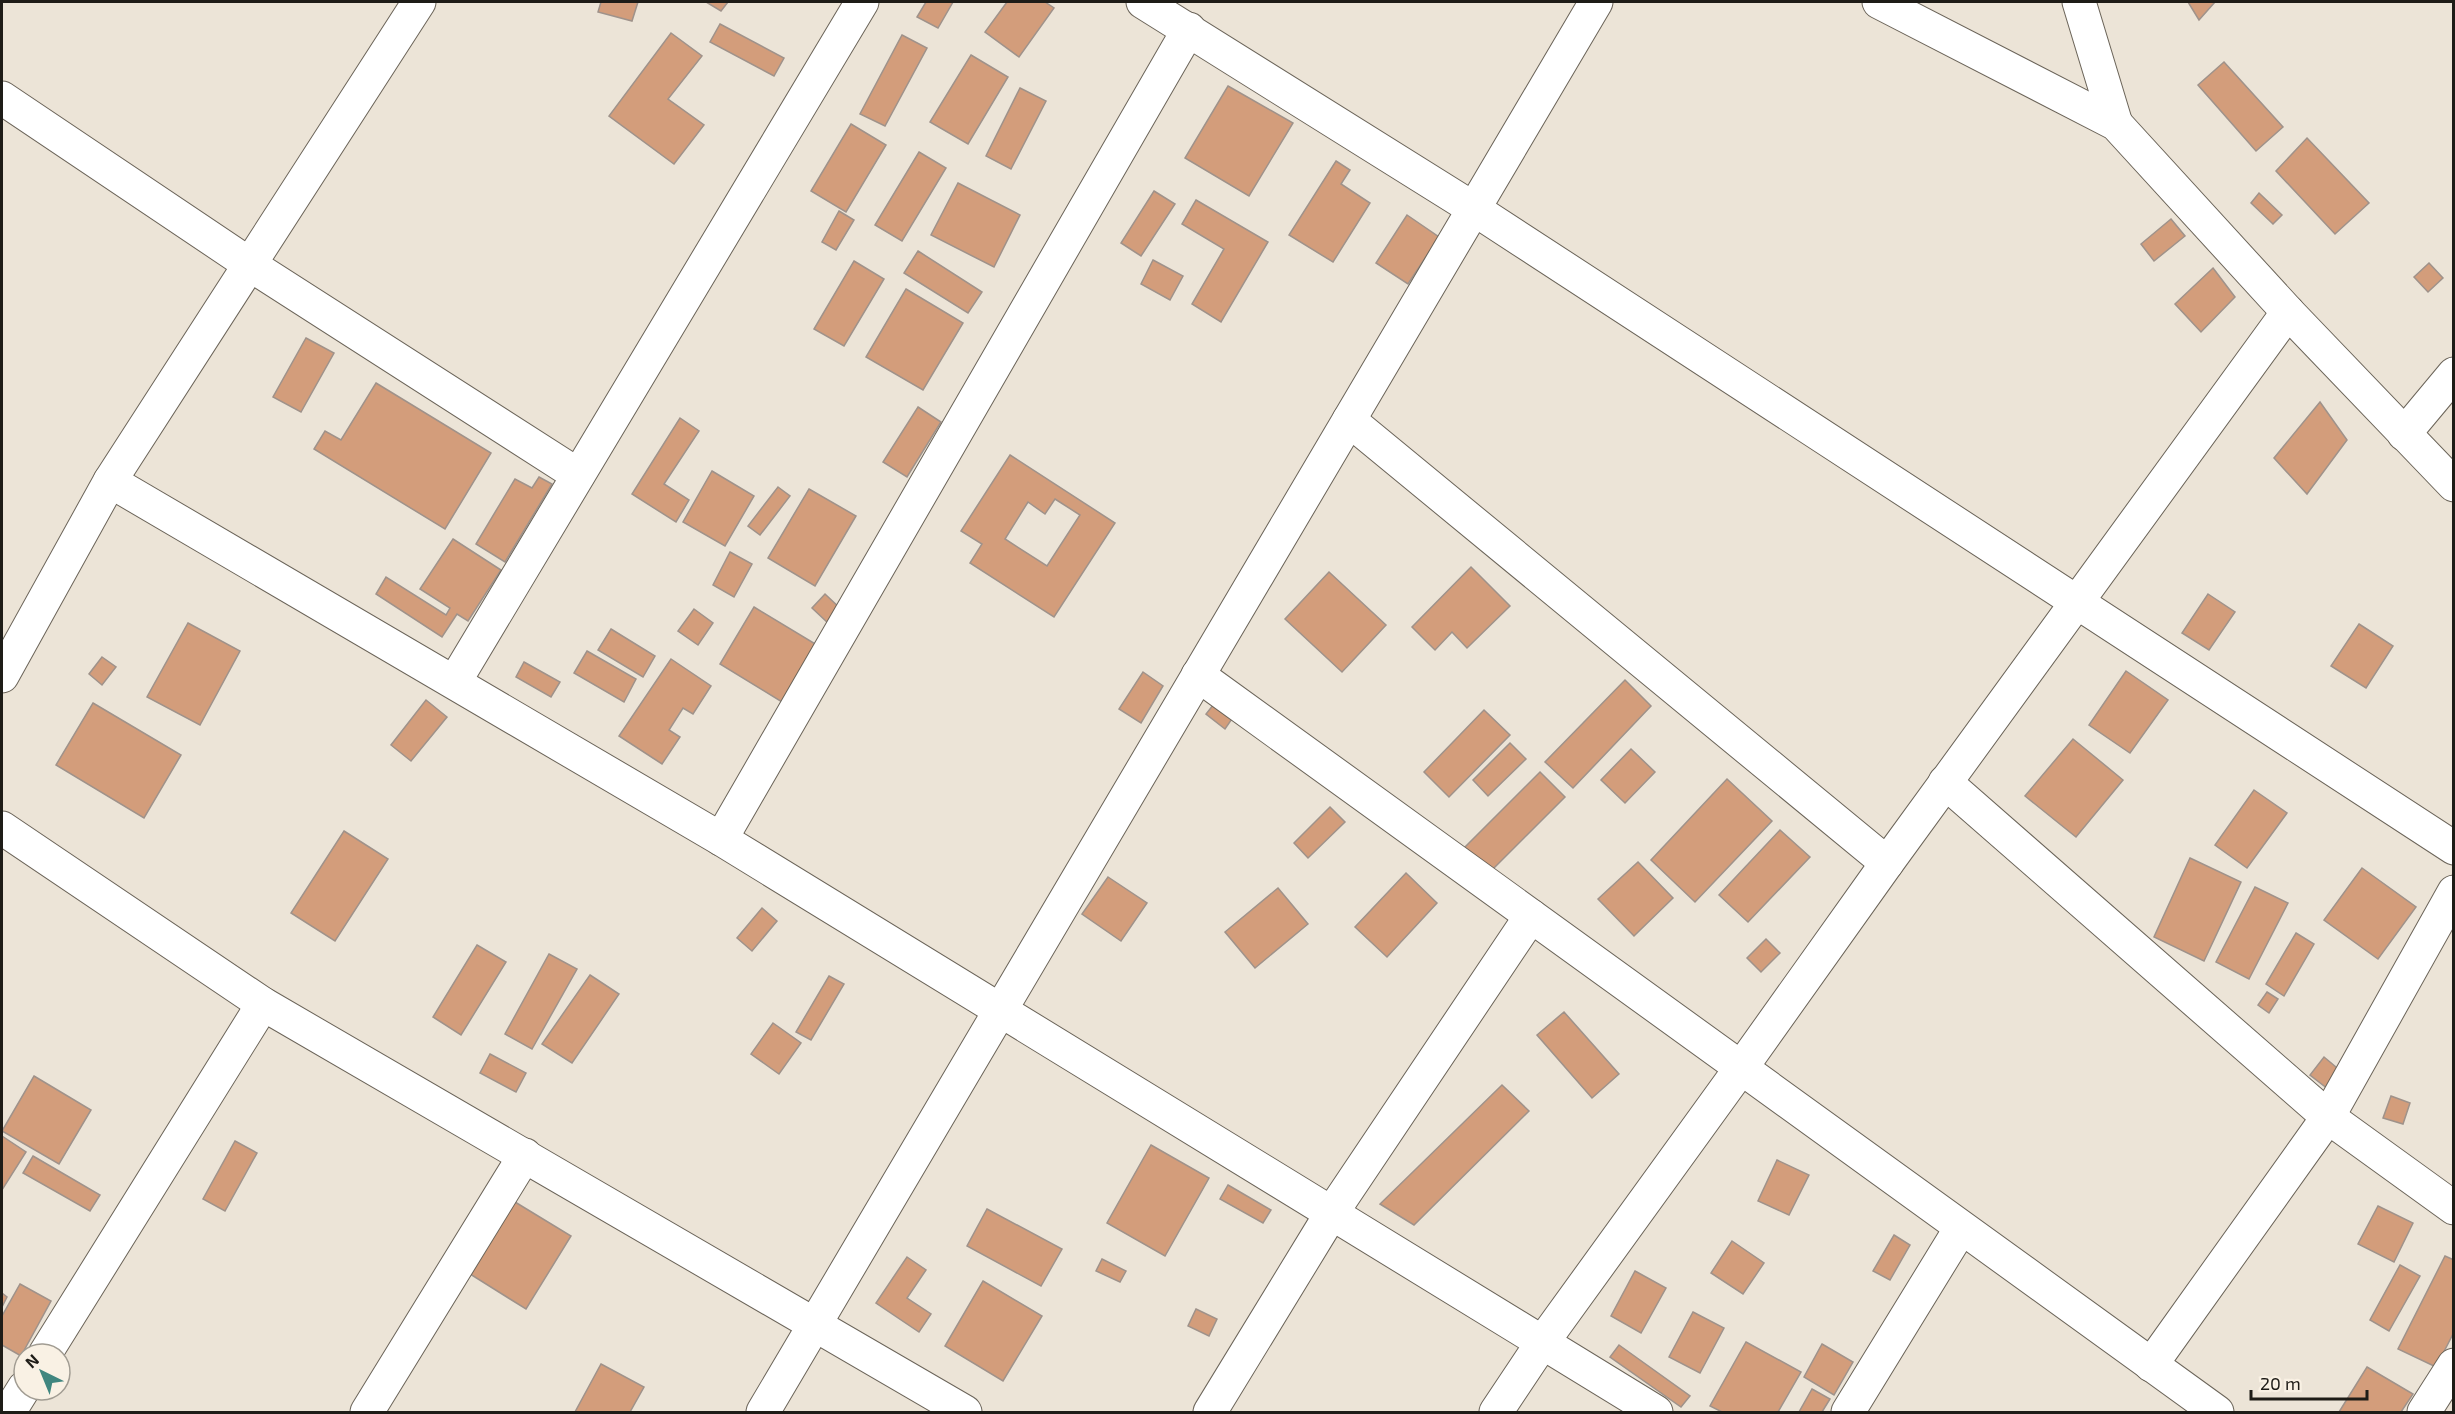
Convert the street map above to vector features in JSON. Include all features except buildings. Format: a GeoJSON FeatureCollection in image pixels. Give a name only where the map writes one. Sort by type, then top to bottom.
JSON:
{"type":"FeatureCollection","features":[{"type":"Feature","properties":{"kind":"street"},"geometry":{"type":"LineString","coordinates":[[2,676],[110,481],[420,2]]}},
{"type":"Feature","properties":{"kind":"street"},"geometry":{"type":"LineString","coordinates":[[455,681],[862,2]]}},
{"type":"Feature","properties":{"kind":"street"},"geometry":{"type":"LineString","coordinates":[[1143,2],[1474,209],[2454,848]]}},
{"type":"Feature","properties":{"kind":"street"},"geometry":{"type":"LineString","coordinates":[[763,1413],[1596,2]]}},
{"type":"Feature","properties":{"kind":"street"},"geometry":{"type":"LineString","coordinates":[[1879,2],[2116,124],[2288,312],[2454,485]]}},
{"type":"Feature","properties":{"kind":"street"},"geometry":{"type":"LineString","coordinates":[[2079,2],[2116,124]]}},
{"type":"Feature","properties":{"kind":"street"},"geometry":{"type":"LineString","coordinates":[[721,839],[1189,29]]}},
{"type":"Feature","properties":{"kind":"street"},"geometry":{"type":"LineString","coordinates":[[2,98],[249,264],[578,475]]}},
{"type":"Feature","properties":{"kind":"street"},"geometry":{"type":"LineString","coordinates":[[1496,1413],[1542,1343],[1742,1068],[1945,782],[2288,312]]}},
{"type":"Feature","properties":{"kind":"street"},"geometry":{"type":"LineString","coordinates":[[2404,434],[2454,374]]}},
{"type":"Feature","properties":{"kind":"street"},"geometry":{"type":"LineString","coordinates":[[1349,420],[1887,863]]}},
{"type":"Feature","properties":{"kind":"street"},"geometry":{"type":"LineString","coordinates":[[110,481],[455,681],[721,839],[1656,1413]]}},
{"type":"Feature","properties":{"kind":"street"},"geometry":{"type":"LineString","coordinates":[[1198,675],[2217,1413]]}},
{"type":"Feature","properties":{"kind":"street"},"geometry":{"type":"LineString","coordinates":[[1945,782],[2328,1117],[2454,1208]]}},
{"type":"Feature","properties":{"kind":"street"},"geometry":{"type":"LineString","coordinates":[[2,828],[263,1004],[965,1413]]}},
{"type":"Feature","properties":{"kind":"street"},"geometry":{"type":"LineString","coordinates":[[2151,1365],[2328,1117],[2454,892]]}},
{"type":"Feature","properties":{"kind":"street"},"geometry":{"type":"LineString","coordinates":[[1210,1413],[1332,1214],[1531,916]]}},
{"type":"Feature","properties":{"kind":"street"},"geometry":{"type":"LineString","coordinates":[[52,1342],[263,1004]]}},
{"type":"Feature","properties":{"kind":"street"},"geometry":{"type":"LineString","coordinates":[[367,1413],[525,1155]]}},
{"type":"Feature","properties":{"kind":"street"},"geometry":{"type":"LineString","coordinates":[[1848,1413],[1961,1228]]}},
{"type":"Feature","properties":{"kind":"street"},"geometry":{"type":"LineString","coordinates":[[2424,1413],[2454,1365]]}}]}
